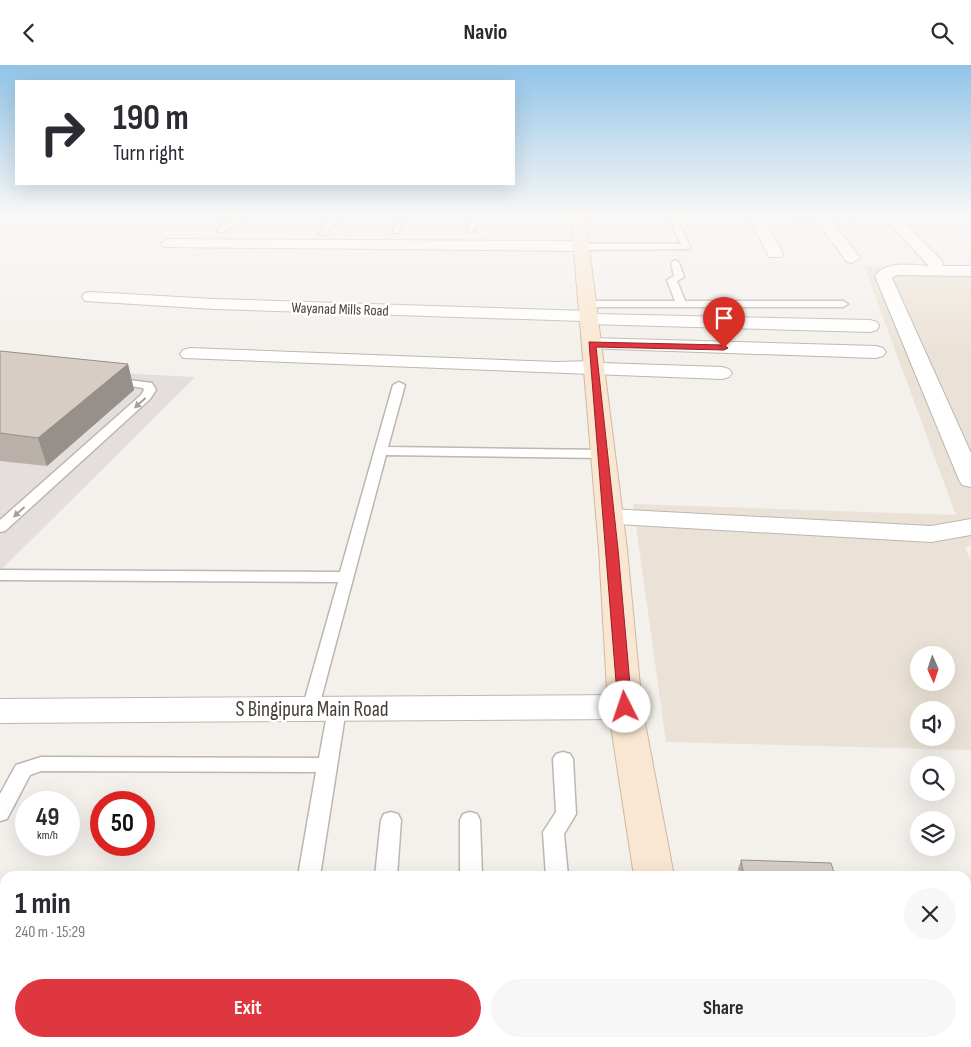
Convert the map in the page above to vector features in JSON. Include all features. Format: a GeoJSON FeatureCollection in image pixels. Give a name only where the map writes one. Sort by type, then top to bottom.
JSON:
{"type":"FeatureCollection","features":[{"type":"Feature","properties":{"kind":"main road"},"geometry":{"type":"LineString","coordinates":[[583,262],[609,517],[625,707],[653,871]]}},
{"type":"Feature","properties":{"kind":"street"},"geometry":{"type":"LineString","coordinates":[[968,275],[893,270],[883,276],[971,480]]}},
{"type":"Feature","properties":{"kind":"street","name":"Wayanad Mills Road"},"geometry":{"type":"LineString","coordinates":[[91,297],[214,304],[591,337]]}},
{"type":"Feature","properties":{"kind":"street"},"geometry":{"type":"LineString","coordinates":[[190,354],[557,368],[591,337],[870,326]]}},
{"type":"Feature","properties":{"kind":"street"},"geometry":{"type":"LineString","coordinates":[[591,337],[876,352]]}},
{"type":"Feature","properties":{"kind":"street"},"geometry":{"type":"LineString","coordinates":[[591,337],[722,373]]}},
{"type":"Feature","properties":{"kind":"street"},"geometry":{"type":"LineString","coordinates":[[609,517],[931,534],[971,527]]}},
{"type":"Feature","properties":{"kind":"street","name":"S Bingipura Main Road"},"geometry":{"type":"LineString","coordinates":[[0,711],[625,707]]}},
{"type":"Feature","properties":{"kind":"lane"},"geometry":{"type":"LineString","coordinates":[[676,263],[679,277],[672,280],[681,303]]}},
{"type":"Feature","properties":{"kind":"lane"},"geometry":{"type":"LineString","coordinates":[[591,337],[681,303],[843,304]]}},
{"type":"Feature","properties":{"kind":"lane"},"geometry":{"type":"LineString","coordinates":[[0,528],[146,397],[150,390],[148,385],[104,380]]}},
{"type":"Feature","properties":{"kind":"lane"},"geometry":{"type":"LineString","coordinates":[[310,871],[327,765],[324,709],[348,577],[399,385]]}},
{"type":"Feature","properties":{"kind":"lane"},"geometry":{"type":"LineString","coordinates":[[382,451],[603,454]]}},
{"type":"Feature","properties":{"kind":"lane"},"geometry":{"type":"LineString","coordinates":[[0,575],[348,577]]}},
{"type":"Feature","properties":{"kind":"lane"},"geometry":{"type":"LineString","coordinates":[[557,871],[552,831],[566,814],[563,759]]}},
{"type":"Feature","properties":{"kind":"lane"},"geometry":{"type":"LineString","coordinates":[[0,813],[23,770],[41,764],[327,765]]}},
{"type":"Feature","properties":{"kind":"lane"},"geometry":{"type":"LineString","coordinates":[[386,871],[391,820]]}},
{"type":"Feature","properties":{"kind":"lane"},"geometry":{"type":"LineString","coordinates":[[470,820],[471,871]]}},
{"type":"Feature","properties":{"kind":"shaded area"},"geometry":{"type":"Polygon","coordinates":[[[864,266],[971,268],[971,545],[965,548],[971,560],[971,750],[666,742],[633,504],[956,515],[864,266]]]}},
{"type":"Feature","properties":{"kind":"shaded area"},"geometry":{"type":"Polygon","coordinates":[[[0,367],[195,377],[0,571],[0,367]]]}},
{"type":"Feature","properties":{"kind":"building"},"geometry":{"type":"Polygon","coordinates":[[[0,351],[128,364],[38,438],[0,433],[0,351]]]}},
{"type":"Feature","properties":{"kind":"building"},"geometry":{"type":"Polygon","coordinates":[[[741,860],[831,863],[833,871],[743,871],[741,860]]]}},
{"type":"Feature","properties":{"kind":"route"},"geometry":{"type":"LineString","coordinates":[[625,707],[613,549],[592,344],[724,348]]}}]}
